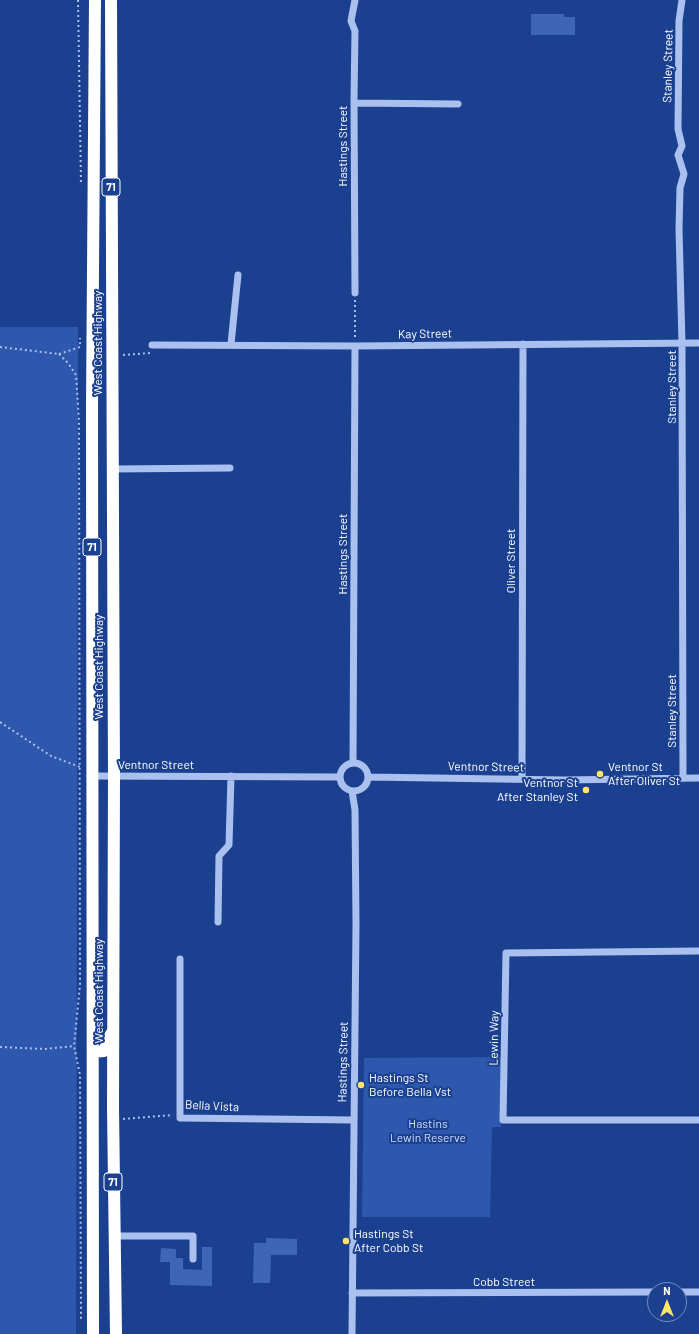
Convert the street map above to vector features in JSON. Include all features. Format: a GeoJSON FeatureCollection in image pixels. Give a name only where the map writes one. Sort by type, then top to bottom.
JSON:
{"type":"FeatureCollection","features":[{"type":"Feature","properties":{"kind":"highway","name":"West Coast Highway"},"geometry":{"type":"LineString","coordinates":[[93,1334],[92,406],[95,0]]}},
{"type":"Feature","properties":{"kind":"highway","name":"West Coast Highway"},"geometry":{"type":"LineString","coordinates":[[111,0],[114,776],[113,1029],[116,1334]]}},
{"type":"Feature","properties":{"kind":"highway"},"geometry":{"type":"LineString","coordinates":[[92,406],[112,407]]}},
{"type":"Feature","properties":{"kind":"highway"},"geometry":{"type":"LineString","coordinates":[[93,1052],[104,1051],[113,1029]]}},
{"type":"Feature","properties":{"kind":"street","name":"Hastings Street"},"geometry":{"type":"LineString","coordinates":[[355,0],[351,21],[356,31],[354,103],[355,293]]}},
{"type":"Feature","properties":{"kind":"street","name":"Stanley Street"},"geometry":{"type":"LineString","coordinates":[[682,0],[679,21],[678,129],[682,146],[678,155],[684,174],[680,188],[679,230],[682,343],[683,777]]}},
{"type":"Feature","properties":{"kind":"street"},"geometry":{"type":"LineString","coordinates":[[354,103],[458,104]]}},
{"type":"Feature","properties":{"kind":"street"},"geometry":{"type":"LineString","coordinates":[[231,344],[238,275]]}},
{"type":"Feature","properties":{"kind":"street","name":"Kay Street"},"geometry":{"type":"LineString","coordinates":[[152,345],[231,344],[355,346],[699,343]]}},
{"type":"Feature","properties":{"kind":"street","name":"Oliver Street"},"geometry":{"type":"LineString","coordinates":[[522,778],[523,344]]}},
{"type":"Feature","properties":{"kind":"street","name":"Hastings Street"},"geometry":{"type":"LineString","coordinates":[[353,763],[355,346]]}},
{"type":"Feature","properties":{"kind":"street"},"geometry":{"type":"LineString","coordinates":[[112,469],[230,468]]}},
{"type":"Feature","properties":{"kind":"street"},"geometry":{"type":"LineString","coordinates":[[353,763],[363,766],[368,777],[367,782],[362,788],[352,791],[343,786],[340,777],[342,770],[346,765],[353,763]]}},
{"type":"Feature","properties":{"kind":"street","name":"Ventnor Street"},"geometry":{"type":"LineString","coordinates":[[92,776],[340,777]]}},
{"type":"Feature","properties":{"kind":"street"},"geometry":{"type":"LineString","coordinates":[[218,922],[219,856],[229,845],[231,776]]}},
{"type":"Feature","properties":{"kind":"street","name":"Ventnor Street"},"geometry":{"type":"LineString","coordinates":[[368,777],[522,778],[565,780],[683,777],[699,778]]}},
{"type":"Feature","properties":{"kind":"street","name":"Hastings Street"},"geometry":{"type":"LineString","coordinates":[[352,791],[355,810],[356,924],[352,1334]]}},
{"type":"Feature","properties":{"kind":"street","name":"Lewin Way"},"geometry":{"type":"LineString","coordinates":[[699,951],[506,954],[503,1120],[699,1120]]}},
{"type":"Feature","properties":{"kind":"street","name":"Bella Vista"},"geometry":{"type":"LineString","coordinates":[[180,959],[180,1118],[353,1120]]}},
{"type":"Feature","properties":{"kind":"street"},"geometry":{"type":"LineString","coordinates":[[114,1236],[193,1236],[193,1259]]}},
{"type":"Feature","properties":{"kind":"street","name":"Cobb Street"},"geometry":{"type":"LineString","coordinates":[[352,1293],[647,1292]]}},
{"type":"Feature","properties":{"kind":"street"},"geometry":{"type":"LineString","coordinates":[[687,1292],[699,1292]]}},
{"type":"Feature","properties":{"kind":"path"},"geometry":{"type":"LineString","coordinates":[[78,0],[81,186]]}},
{"type":"Feature","properties":{"kind":"path"},"geometry":{"type":"LineString","coordinates":[[355,293],[355,346]]}},
{"type":"Feature","properties":{"kind":"path"},"geometry":{"type":"LineString","coordinates":[[0,347],[59,354],[68,362],[77,381],[79,421],[80,985],[74,1046],[78,1060],[80,1088],[81,1326]]}},
{"type":"Feature","properties":{"kind":"path"},"geometry":{"type":"LineString","coordinates":[[0,722],[51,756],[80,766]]}},
{"type":"Feature","properties":{"kind":"path"},"geometry":{"type":"LineString","coordinates":[[0,1047],[45,1049],[74,1046]]}},
{"type":"Feature","properties":{"kind":"path"},"geometry":{"type":"LineString","coordinates":[[126,1119],[180,1115]]}},
{"type":"Feature","properties":{"kind":"green space"},"geometry":{"type":"Polygon","coordinates":[[[0,327],[78,327],[76,1334],[0,1334],[0,327]]]}},
{"type":"Feature","properties":{"kind":"green space","name":"Hastins Lewin Reserve"},"geometry":{"type":"Polygon","coordinates":[[[501,1057],[501,1127],[492,1127],[490,1217],[362,1217],[364,1058],[501,1057]]]}},
{"type":"Feature","properties":{"kind":"building"},"geometry":{"type":"Polygon","coordinates":[[[531,14],[564,14],[564,17],[575,17],[575,35],[531,35],[531,14]]]}},
{"type":"Feature","properties":{"kind":"building"},"geometry":{"type":"Polygon","coordinates":[[[266,1238],[297,1239],[297,1255],[271,1255],[270,1283],[253,1283],[254,1243],[266,1243],[266,1238]]]}},
{"type":"Feature","properties":{"kind":"building"},"geometry":{"type":"Polygon","coordinates":[[[202,1247],[212,1247],[212,1286],[170,1285],[170,1262],[160,1262],[161,1248],[176,1249],[176,1258],[183,1258],[183,1269],[202,1270],[202,1247]]]}},
{"type":"Feature","properties":{"kind":"place","name":"Ventnor St After Oliver St"},"geometry":{"type":"Point","coordinates":[600,774]}},
{"type":"Feature","properties":{"kind":"place","name":"Ventnor St After Stanley St"},"geometry":{"type":"Point","coordinates":[586,790]}},
{"type":"Feature","properties":{"kind":"place","name":"Hastings St Before Bella Vst"},"geometry":{"type":"Point","coordinates":[361,1085]}},
{"type":"Feature","properties":{"kind":"place","name":"Hastings St After Cobb St"},"geometry":{"type":"Point","coordinates":[346,1241]}}]}
